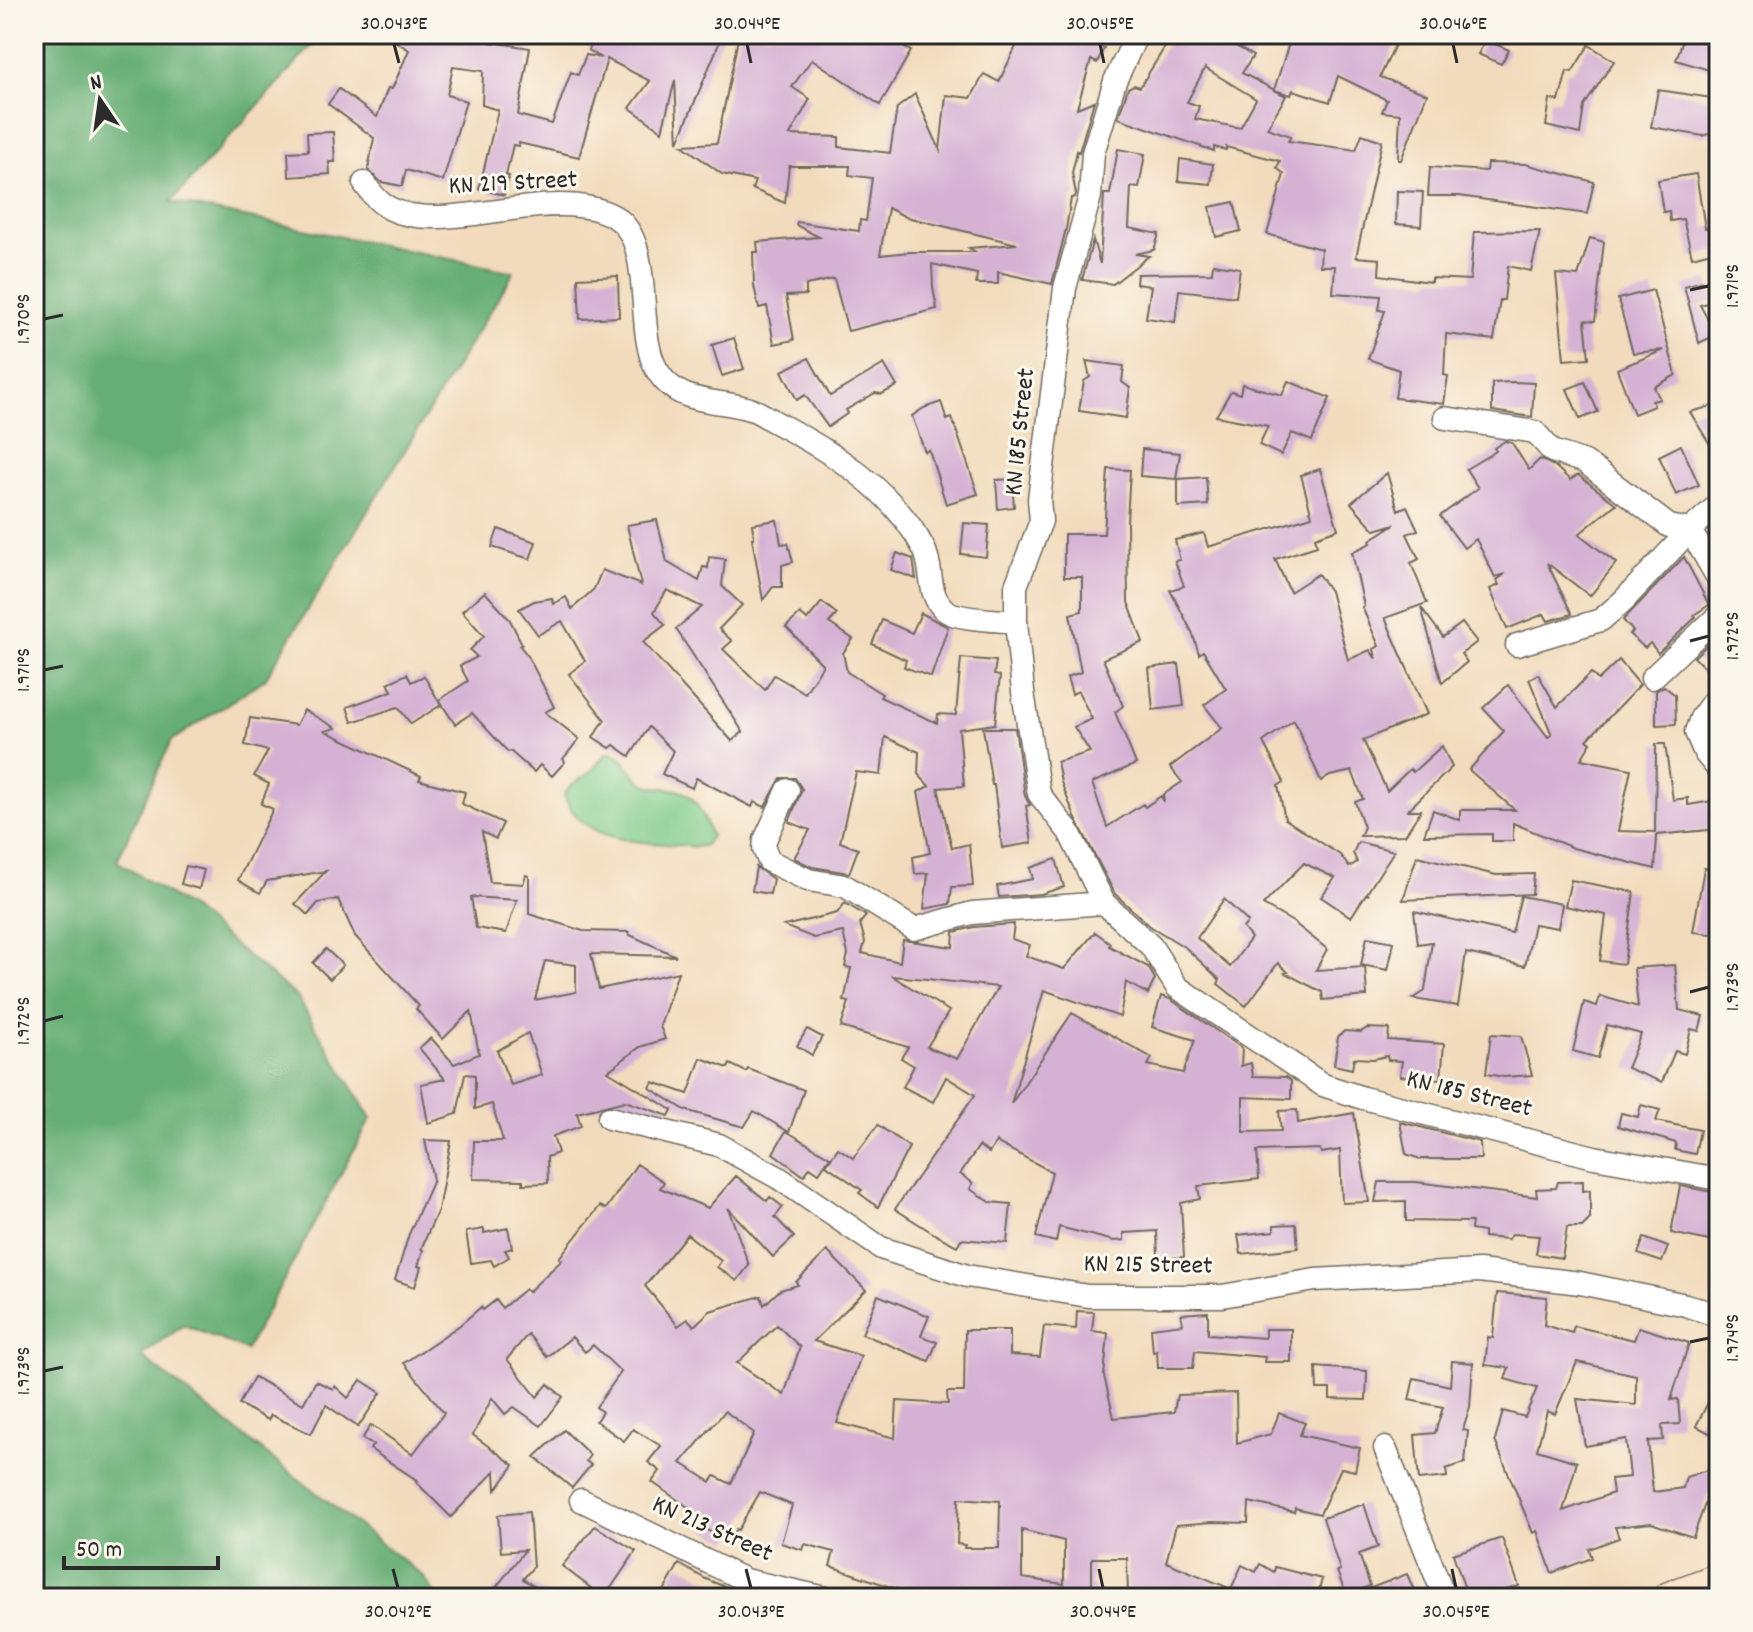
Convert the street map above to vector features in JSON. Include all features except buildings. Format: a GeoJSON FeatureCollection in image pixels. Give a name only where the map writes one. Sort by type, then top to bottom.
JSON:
{"type":"FeatureCollection","features":[{"type":"Feature","properties":{"kind":"street","name":"KN 185 Street"},"geometry":{"type":"LineString","coordinates":[[1137,34],[1115,81],[1093,153],[1090,196],[1065,288],[1039,499],[1041,521],[1016,586],[1023,692],[1039,794],[1069,832],[1104,903],[1151,946],[1177,987],[1323,1085],[1594,1157],[1719,1179]]}},
{"type":"Feature","properties":{"kind":"street","name":"KN 219 Street"},"geometry":{"type":"LineString","coordinates":[[364,183],[384,205],[404,214],[444,216],[582,206],[602,209],[624,222],[634,242],[641,270],[649,354],[664,382],[682,394],[711,403],[753,410],[823,447],[879,491],[908,521],[926,554],[931,588],[937,602],[948,613],[1016,622]]}},
{"type":"Feature","properties":{"kind":"street"},"geometry":{"type":"LineString","coordinates":[[1445,418],[1535,432],[1552,451],[1585,462],[1669,526],[1690,530],[1719,580]]}},
{"type":"Feature","properties":{"kind":"street"},"geometry":{"type":"LineString","coordinates":[[1517,645],[1601,620],[1719,504]]}},
{"type":"Feature","properties":{"kind":"street"},"geometry":{"type":"LineString","coordinates":[[1652,678],[1719,615]]}},
{"type":"Feature","properties":{"kind":"street"},"geometry":{"type":"LineString","coordinates":[[1719,693],[1701,718],[1696,732],[1705,753],[1719,770]]}},
{"type":"Feature","properties":{"kind":"street"},"geometry":{"type":"LineString","coordinates":[[788,790],[765,840],[765,857],[808,880],[845,886],[914,929],[972,913],[1104,903]]}},
{"type":"Feature","properties":{"kind":"street","name":"KN 215 Street"},"geometry":{"type":"LineString","coordinates":[[609,1118],[719,1145],[779,1178],[881,1248],[967,1276],[1088,1296],[1222,1296],[1315,1280],[1479,1271],[1580,1283],[1686,1305],[1719,1316]]}},
{"type":"Feature","properties":{"kind":"street"},"geometry":{"type":"LineString","coordinates":[[1385,1448],[1445,1598]]}},
{"type":"Feature","properties":{"kind":"street","name":"KN 213 Street"},"geometry":{"type":"LineString","coordinates":[[581,1500],[745,1580],[826,1598]]}},
{"type":"Feature","properties":{"kind":"street"},"geometry":{"type":"LineString","coordinates":[[1669,1598],[1719,1579]]}},
{"type":"Feature","properties":{"kind":"green space"},"geometry":{"type":"Polygon","coordinates":[[[34,34],[310,34],[317,40],[171,202],[514,272],[265,679],[171,741],[117,861],[191,909],[297,997],[371,1118],[246,1350],[184,1325],[141,1356],[424,1577],[437,1598],[34,1598],[34,34]]]}},
{"type":"Feature","properties":{"kind":"green space"},"geometry":{"type":"Polygon","coordinates":[[[612,753],[622,759],[645,784],[677,790],[690,797],[699,808],[711,836],[705,845],[695,847],[620,839],[586,825],[573,812],[564,795],[569,787],[593,770],[605,754],[612,753]]]}}]}
